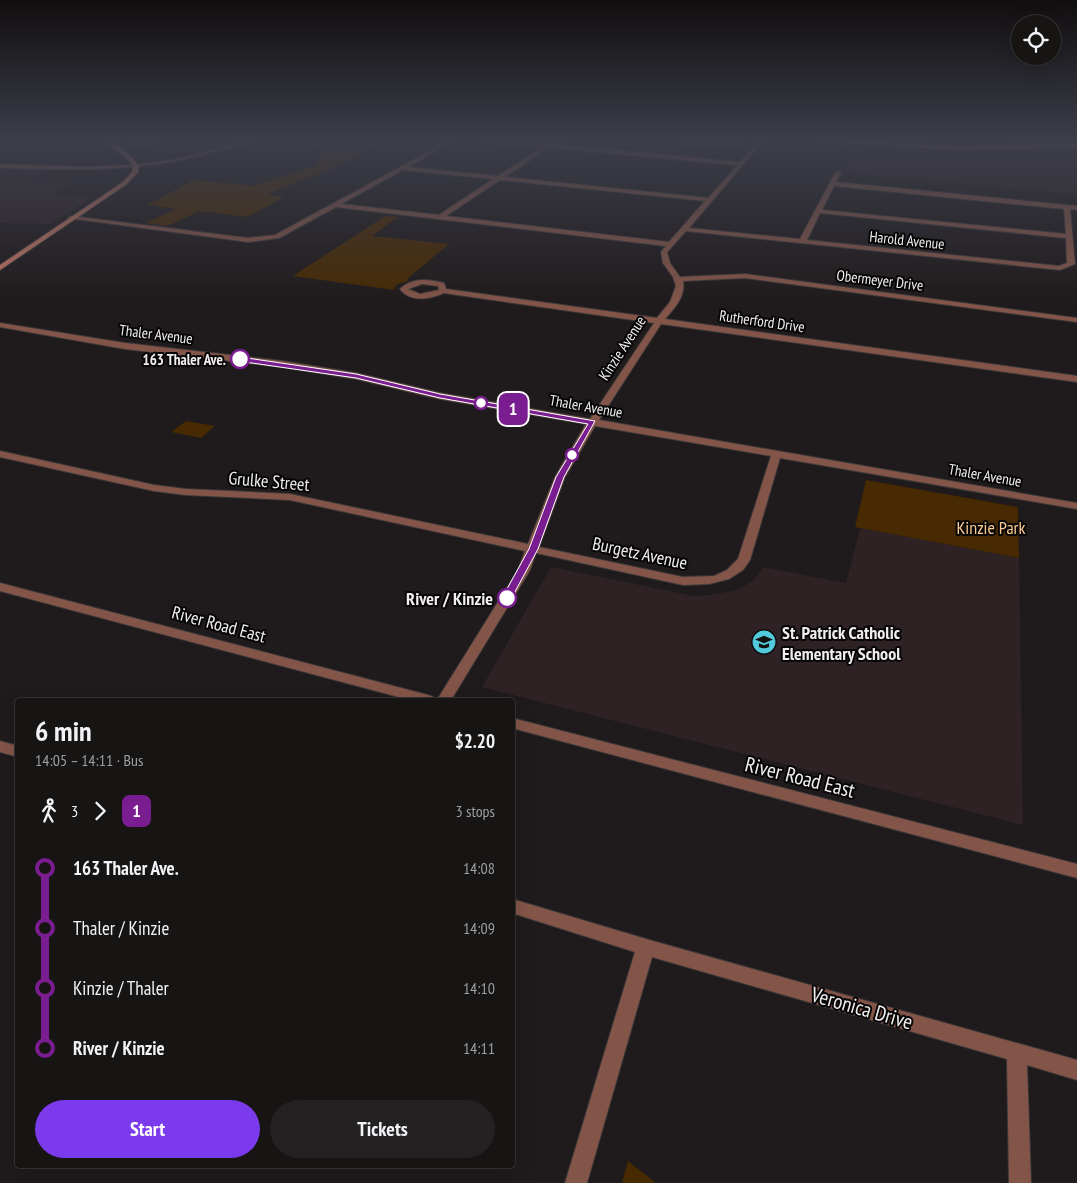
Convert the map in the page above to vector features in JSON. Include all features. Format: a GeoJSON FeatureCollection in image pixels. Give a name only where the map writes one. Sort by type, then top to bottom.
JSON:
{"type":"FeatureCollection","features":[{"type":"Feature","properties":{"kind":"main road"},"geometry":{"type":"LineString","coordinates":[[0,268],[106,195]]}},
{"type":"Feature","properties":{"kind":"street"},"geometry":{"type":"LineString","coordinates":[[71,218],[258,240],[277,237],[350,195]]}},
{"type":"Feature","properties":{"kind":"street"},"geometry":{"type":"LineString","coordinates":[[439,218],[474,195]]}},
{"type":"Feature","properties":{"kind":"street"},"geometry":{"type":"LineString","coordinates":[[664,195],[710,200]]}},
{"type":"Feature","properties":{"kind":"street"},"geometry":{"type":"LineString","coordinates":[[679,279],[663,259],[668,244],[714,195]]}},
{"type":"Feature","properties":{"kind":"street"},"geometry":{"type":"LineString","coordinates":[[802,242],[827,195]]}},
{"type":"Feature","properties":{"kind":"street"},"geometry":{"type":"LineString","coordinates":[[948,195],[1077,208]]}},
{"type":"Feature","properties":{"kind":"street"},"geometry":{"type":"LineString","coordinates":[[332,205],[668,244]]}},
{"type":"Feature","properties":{"kind":"street","name":"Harold Avenue"},"geometry":{"type":"LineString","coordinates":[[683,229],[1060,268],[1071,264],[1067,207]]}},
{"type":"Feature","properties":{"kind":"street"},"geometry":{"type":"LineString","coordinates":[[818,211],[1069,236]]}},
{"type":"Feature","properties":{"kind":"street","name":"Obermeyer Drive"},"geometry":{"type":"LineString","coordinates":[[679,279],[745,276],[1077,320]]}},
{"type":"Feature","properties":{"kind":"street","name":"Kinzie Avenue"},"geometry":{"type":"LineString","coordinates":[[445,698],[498,613],[533,549],[560,477],[592,422],[679,294],[679,279]]}},
{"type":"Feature","properties":{"kind":"street","name":"Rutherford Drive"},"geometry":{"type":"LineString","coordinates":[[443,291],[1077,379]]}},
{"type":"Feature","properties":{"kind":"street","name":"Thaler Avenue"},"geometry":{"type":"LineString","coordinates":[[0,325],[125,346],[282,364],[356,376],[440,396],[1077,506]]}},
{"type":"Feature","properties":{"kind":"street","name":"Grulke Street"},"geometry":{"type":"LineString","coordinates":[[0,454],[154,488],[186,492],[290,498],[533,549]]}},
{"type":"Feature","properties":{"kind":"street","name":"Burgetz Avenue"},"geometry":{"type":"LineString","coordinates":[[533,549],[682,581],[699,582],[729,575],[744,560],[776,455]]}},
{"type":"Feature","properties":{"kind":"street","name":"River Road East"},"geometry":{"type":"LineString","coordinates":[[0,587],[420,698]]}},
{"type":"Feature","properties":{"kind":"street","name":"River Road East"},"geometry":{"type":"LineString","coordinates":[[515,723],[1077,871]]}},
{"type":"Feature","properties":{"kind":"street"},"geometry":{"type":"LineString","coordinates":[[0,746],[15,751]]}},
{"type":"Feature","properties":{"kind":"street","name":"Veronica Drive"},"geometry":{"type":"LineString","coordinates":[[515,907],[1077,1070]]}},
{"type":"Feature","properties":{"kind":"street"},"geometry":{"type":"LineString","coordinates":[[576,1183],[646,946]]}},
{"type":"Feature","properties":{"kind":"street"},"geometry":{"type":"LineString","coordinates":[[1017,1052],[1020,1183]]}},
{"type":"Feature","properties":{"kind":"shaded area"},"geometry":{"type":"Polygon","coordinates":[[[0,195],[94,196],[51,224],[0,223],[0,195]]]}},
{"type":"Feature","properties":{"kind":"shaded area","name":"St. Patrick Catholic Elementary School"},"geometry":{"type":"Polygon","coordinates":[[[860,528],[1019,558],[1023,825],[482,687],[551,567],[694,596],[737,590],[754,580],[763,567],[846,583],[860,528]]]}},
{"type":"Feature","properties":{"kind":"green space"},"geometry":{"type":"Polygon","coordinates":[[[165,195],[274,195],[284,197],[247,217],[200,211],[167,226],[146,223],[176,209],[147,205],[165,195]]]}},
{"type":"Feature","properties":{"kind":"green space"},"geometry":{"type":"Polygon","coordinates":[[[385,216],[398,217],[372,236],[449,244],[407,279],[410,280],[396,285],[394,290],[293,276],[385,216]]]}},
{"type":"Feature","properties":{"kind":"green space"},"geometry":{"type":"Polygon","coordinates":[[[186,421],[215,426],[201,438],[171,432],[186,421]]]}},
{"type":"Feature","properties":{"kind":"green space","name":"Kinzie Park"},"geometry":{"type":"Polygon","coordinates":[[[866,480],[1018,507],[1019,558],[855,527],[866,480]]]}},
{"type":"Feature","properties":{"kind":"green space"},"geometry":{"type":"Polygon","coordinates":[[[628,1161],[656,1183],[622,1183],[628,1161]]]}},
{"type":"Feature","properties":{"kind":"bus line","name":"1"},"geometry":{"type":"LineString","coordinates":[[240,359],[356,376],[440,396],[592,422],[560,477],[541,531],[524,570],[507,598]]}},
{"type":"Feature","properties":{"kind":"place","name":"163 Thaler Ave."},"geometry":{"type":"Point","coordinates":[240,359]}},
{"type":"Feature","properties":{"kind":"place","name":"River / Kinzie"},"geometry":{"type":"Point","coordinates":[507,598]}},
{"type":"Feature","properties":{"kind":"place","name":"St. Patrick Catholic Elementary School"},"geometry":{"type":"Point","coordinates":[764,642]}}]}
